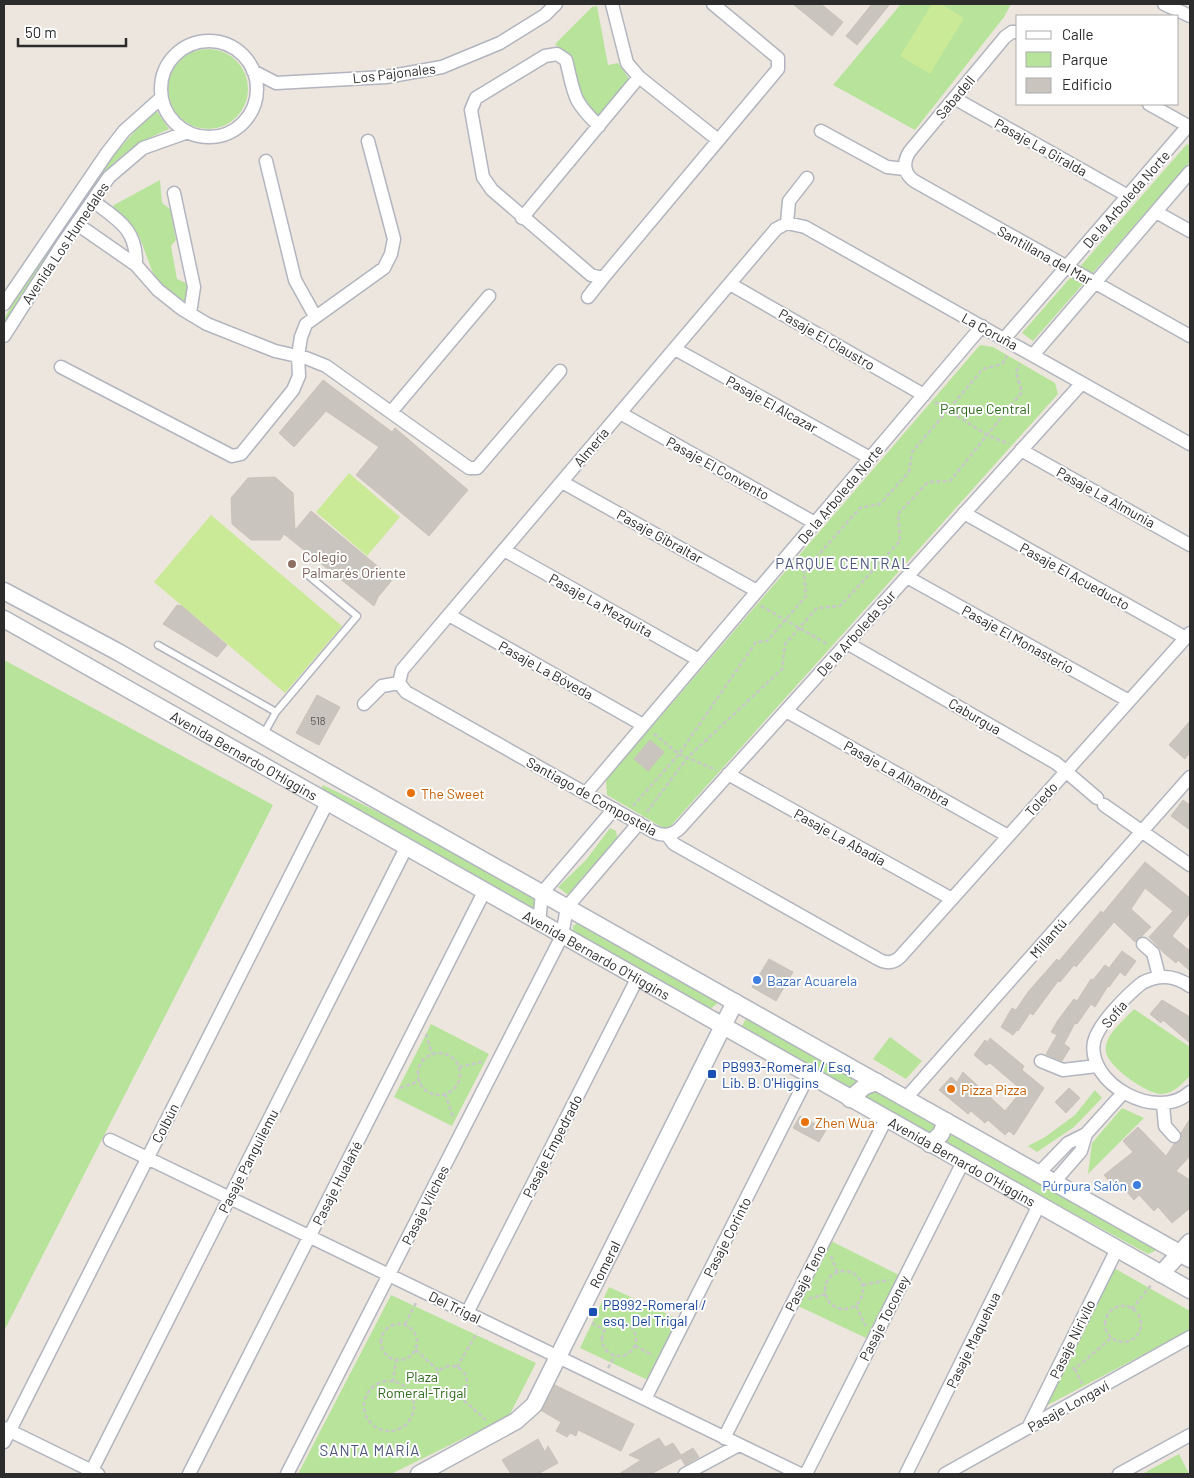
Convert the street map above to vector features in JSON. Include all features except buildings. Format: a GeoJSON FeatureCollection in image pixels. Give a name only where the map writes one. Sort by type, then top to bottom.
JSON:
{"type":"FeatureCollection","features":[{"type":"Feature","properties":{"kind":"main road","name":"Avenida Bernardo O'Higgins"},"geometry":{"type":"LineString","coordinates":[[4,591],[118,652],[344,782],[1054,1182],[1187,1251]]}},
{"type":"Feature","properties":{"kind":"main road","name":"Avenida Bernardo O'Higgins"},"geometry":{"type":"LineString","coordinates":[[4,619],[327,804],[1117,1249],[1156,1280],[1190,1290]]}},
{"type":"Feature","properties":{"kind":"main road"},"geometry":{"type":"LineString","coordinates":[[309,793],[325,781],[344,782]]}},
{"type":"Feature","properties":{"kind":"main road","name":"Romeral"},"geometry":{"type":"LineString","coordinates":[[419,1474],[498,1431],[529,1411],[558,1357],[735,1002]]}},
{"type":"Feature","properties":{"kind":"main road"},"geometry":{"type":"LineString","coordinates":[[850,1099],[859,1089],[877,1082]]}},
{"type":"Feature","properties":{"kind":"main road"},"geometry":{"type":"LineString","coordinates":[[930,1144],[941,1134],[946,1120]]}},
{"type":"Feature","properties":{"kind":"main road"},"geometry":{"type":"LineString","coordinates":[[1156,1280],[1187,1251]]}},
{"type":"Feature","properties":{"kind":"street","name":"Los Pajonales"},"geometry":{"type":"LineString","coordinates":[[276,83],[386,77],[442,67],[500,43],[545,14],[556,4]]}},
{"type":"Feature","properties":{"kind":"street"},"geometry":{"type":"LineString","coordinates":[[612,4],[627,63],[640,77],[718,140]]}},
{"type":"Feature","properties":{"kind":"street"},"geometry":{"type":"LineString","coordinates":[[588,297],[778,69],[778,58],[713,4]]}},
{"type":"Feature","properties":{"kind":"street"},"geometry":{"type":"LineString","coordinates":[[1164,4],[1190,16]]}},
{"type":"Feature","properties":{"kind":"street","name":"Sabadell"},"geometry":{"type":"LineString","coordinates":[[905,169],[904,162],[910,151],[1004,37],[1016,32]]}},
{"type":"Feature","properties":{"kind":"street"},"geometry":{"type":"LineString","coordinates":[[200,42],[216,42],[231,46],[243,56],[253,71],[257,84],[256,100],[250,115],[239,127],[225,135],[209,138],[179,128],[169,116],[161,98],[164,70],[173,57],[185,47],[200,42]]}},
{"type":"Feature","properties":{"kind":"street"},"geometry":{"type":"LineString","coordinates":[[599,126],[580,107],[574,96],[566,60],[558,54],[545,56],[476,98],[471,110],[483,177],[492,190],[522,218],[591,275],[603,278]]}},
{"type":"Feature","properties":{"kind":"street"},"geometry":{"type":"LineString","coordinates":[[253,71],[276,83],[256,100]]}},
{"type":"Feature","properties":{"kind":"street"},"geometry":{"type":"LineString","coordinates":[[522,218],[640,77]]}},
{"type":"Feature","properties":{"kind":"street","name":"Avenida Los Humedales"},"geometry":{"type":"LineString","coordinates":[[4,304],[49,234],[107,153],[124,131],[161,98]]}},
{"type":"Feature","properties":{"kind":"street","name":"Pasaje La Giralda"},"geometry":{"type":"LineString","coordinates":[[954,98],[1128,196]]}},
{"type":"Feature","properties":{"kind":"street"},"geometry":{"type":"LineString","coordinates":[[1151,105],[1189,127]]}},
{"type":"Feature","properties":{"kind":"street","name":"De la Arboleda Norte"},"geometry":{"type":"LineString","coordinates":[[1020,348],[1067,267],[1189,127]]}},
{"type":"Feature","properties":{"kind":"street"},"geometry":{"type":"LineString","coordinates":[[821,131],[887,167],[905,169]]}},
{"type":"Feature","properties":{"kind":"street","name":"Avenida Los Humedales"},"geometry":{"type":"LineString","coordinates":[[4,336],[109,177],[143,148],[188,132]]}},
{"type":"Feature","properties":{"kind":"street"},"geometry":{"type":"LineString","coordinates":[[61,367],[232,456],[241,454],[294,390],[299,376],[298,356],[302,333],[306,324],[384,268],[391,254],[394,239],[368,141]]}},
{"type":"Feature","properties":{"kind":"street"},"geometry":{"type":"LineString","coordinates":[[266,161],[295,280],[315,316]]}},
{"type":"Feature","properties":{"kind":"street","name":"Santillana del Mar"},"geometry":{"type":"LineString","coordinates":[[905,169],[907,174],[916,182],[1190,336]]}},
{"type":"Feature","properties":{"kind":"street"},"geometry":{"type":"LineString","coordinates":[[1020,348],[1095,283],[1190,172]]}},
{"type":"Feature","properties":{"kind":"street"},"geometry":{"type":"LineString","coordinates":[[787,223],[790,201],[807,178]]}},
{"type":"Feature","properties":{"kind":"street"},"geometry":{"type":"LineString","coordinates":[[174,193],[194,287],[190,313]]}},
{"type":"Feature","properties":{"kind":"street"},"geometry":{"type":"LineString","coordinates":[[93,201],[126,228],[136,247],[136,265]]}},
{"type":"Feature","properties":{"kind":"street"},"geometry":{"type":"LineString","coordinates":[[1156,212],[1190,232]]}},
{"type":"Feature","properties":{"kind":"street","name":"Almería"},"geometry":{"type":"LineString","coordinates":[[399,684],[402,670],[776,229],[787,223]]}},
{"type":"Feature","properties":{"kind":"street","name":"La Coruña"},"geometry":{"type":"LineString","coordinates":[[787,223],[805,227],[1190,444]]}},
{"type":"Feature","properties":{"kind":"street"},"geometry":{"type":"LineString","coordinates":[[77,224],[136,265],[158,290],[207,324],[275,351],[298,356],[326,366],[469,468],[477,468],[560,370]]}},
{"type":"Feature","properties":{"kind":"street","name":"Pasaje El Claustro"},"geometry":{"type":"LineString","coordinates":[[730,284],[924,395]]}},
{"type":"Feature","properties":{"kind":"street"},"geometry":{"type":"LineString","coordinates":[[391,412],[489,296]]}},
{"type":"Feature","properties":{"kind":"street","name":"De la Arboleda Norte"},"geometry":{"type":"LineString","coordinates":[[586,793],[982,326]]}},
{"type":"Feature","properties":{"kind":"street","name":"Pasaje El Alcazar"},"geometry":{"type":"LineString","coordinates":[[675,349],[870,458]]}},
{"type":"Feature","properties":{"kind":"street","name":"De la Arboleda Sur"},"geometry":{"type":"LineString","coordinates":[[667,835],[677,831],[1082,383]]}},
{"type":"Feature","properties":{"kind":"street","name":"Pasaje El Convento"},"geometry":{"type":"LineString","coordinates":[[620,413],[815,523]]}},
{"type":"Feature","properties":{"kind":"street","name":"Pasaje La Almunia"},"geometry":{"type":"LineString","coordinates":[[1021,450],[1190,545]]}},
{"type":"Feature","properties":{"kind":"street","name":"Pasaje Gibraltar"},"geometry":{"type":"LineString","coordinates":[[562,482],[754,595]]}},
{"type":"Feature","properties":{"kind":"street","name":"Pasaje El Acueducto"},"geometry":{"type":"LineString","coordinates":[[964,514],[1188,635]]}},
{"type":"Feature","properties":{"kind":"street","name":"Pasaje La Mezquita"},"geometry":{"type":"LineString","coordinates":[[504,550],[699,660]]}},
{"type":"Feature","properties":{"kind":"street","name":"Pasaje El Monasterio"},"geometry":{"type":"LineString","coordinates":[[907,577],[1129,702]]}},
{"type":"Feature","properties":{"kind":"street","name":"Pasaje La Bóveda"},"geometry":{"type":"LineString","coordinates":[[449,615],[643,725]]}},
{"type":"Feature","properties":{"kind":"street","name":"Toledo"},"geometry":{"type":"LineString","coordinates":[[890,962],[900,957],[1188,635]]}},
{"type":"Feature","properties":{"kind":"street","name":"Caburgua"},"geometry":{"type":"LineString","coordinates":[[843,647],[1050,759],[1100,802],[1190,864]]}},
{"type":"Feature","properties":{"kind":"street"},"geometry":{"type":"LineString","coordinates":[[364,704],[382,686],[399,684]]}},
{"type":"Feature","properties":{"kind":"street","name":"Santiago de Compostela"},"geometry":{"type":"LineString","coordinates":[[399,684],[406,692],[659,834],[667,835],[674,844],[878,959],[890,962]]}},
{"type":"Feature","properties":{"kind":"street","name":"Pasaje La Alhambra"},"geometry":{"type":"LineString","coordinates":[[786,711],[1008,836]]}},
{"type":"Feature","properties":{"kind":"street","name":"Pasaje La Abadía"},"geometry":{"type":"LineString","coordinates":[[728,774],[952,899]]}},
{"type":"Feature","properties":{"kind":"street"},"geometry":{"type":"LineString","coordinates":[[600,775],[601,801]]}},
{"type":"Feature","properties":{"kind":"street","name":"Millantú"},"geometry":{"type":"LineString","coordinates":[[906,1098],[1190,777]]}},
{"type":"Feature","properties":{"kind":"street","name":"Colbún"},"geometry":{"type":"LineString","coordinates":[[6,1434],[327,804]]}},
{"type":"Feature","properties":{"kind":"street"},"geometry":{"type":"LineString","coordinates":[[539,923],[542,893],[619,812]]}},
{"type":"Feature","properties":{"kind":"street"},"geometry":{"type":"LineString","coordinates":[[562,936],[567,907],[639,823]]}},
{"type":"Feature","properties":{"kind":"street","name":"Pasaje Panguilemu"},"geometry":{"type":"LineString","coordinates":[[93,1473],[406,848]]}},
{"type":"Feature","properties":{"kind":"street","name":"Pasaje Hualañé"},"geometry":{"type":"LineString","coordinates":[[189,1474],[484,892]]}},
{"type":"Feature","properties":{"kind":"street","name":"Pasaje Vilches"},"geometry":{"type":"LineString","coordinates":[[287,1474],[562,936]]}},
{"type":"Feature","properties":{"kind":"street"},"geometry":{"type":"LineString","coordinates":[[1143,944],[1153,953],[1159,976],[1178,979],[1190,986]]}},
{"type":"Feature","properties":{"kind":"street","name":"Sofía"},"geometry":{"type":"LineString","coordinates":[[1098,1066],[1094,1050],[1099,1031],[1135,989],[1142,983],[1159,976]]}},
{"type":"Feature","properties":{"kind":"street","name":"Pasaje Empedrado"},"geometry":{"type":"LineString","coordinates":[[467,1313],[637,979]]}},
{"type":"Feature","properties":{"kind":"street"},"geometry":{"type":"LineString","coordinates":[[1041,1061],[1063,1070],[1098,1066],[1123,1092],[1146,1102],[1162,1105],[1179,1100],[1190,1092]]}},
{"type":"Feature","properties":{"kind":"street","name":"Pasaje Corinto"},"geometry":{"type":"LineString","coordinates":[[645,1399],[808,1076]]}},
{"type":"Feature","properties":{"kind":"street"},"geometry":{"type":"LineString","coordinates":[[1039,1173],[1068,1142],[1086,1134],[1123,1092]]}},
{"type":"Feature","properties":{"kind":"street"},"geometry":{"type":"LineString","coordinates":[[1162,1105],[1165,1126],[1174,1136]]}},
{"type":"Feature","properties":{"kind":"street","name":"Pasaje Teno"},"geometry":{"type":"LineString","coordinates":[[724,1438],[886,1119]]}},
{"type":"Feature","properties":{"kind":"street"},"geometry":{"type":"LineString","coordinates":[[1054,1182],[1081,1151],[1086,1134]]}},
{"type":"Feature","properties":{"kind":"street","name":"Del Trigal"},"geometry":{"type":"LineString","coordinates":[[110,1140],[800,1474]]}},
{"type":"Feature","properties":{"kind":"street","name":"Pasaje Toconey"},"geometry":{"type":"LineString","coordinates":[[806,1474],[963,1162]]}},
{"type":"Feature","properties":{"kind":"street","name":"Pasaje Maquehua"},"geometry":{"type":"LineString","coordinates":[[906,1474],[1039,1206]]}},
{"type":"Feature","properties":{"kind":"street","name":"Pasaje Nirivilo"},"geometry":{"type":"LineString","coordinates":[[1028,1428],[1117,1249]]}},
{"type":"Feature","properties":{"kind":"street","name":"Pasaje Longaví"},"geometry":{"type":"LineString","coordinates":[[945,1474],[1190,1337]]}},
{"type":"Feature","properties":{"kind":"street"},"geometry":{"type":"LineString","coordinates":[[6,1434],[93,1473]]}},
{"type":"Feature","properties":{"kind":"street"},"geometry":{"type":"LineString","coordinates":[[1119,1474],[1190,1435]]}},
{"type":"Feature","properties":{"kind":"street"},"geometry":{"type":"LineString","coordinates":[[685,1474],[739,1445]]}},
{"type":"Feature","properties":{"kind":"lane"},"geometry":{"type":"LineString","coordinates":[[263,736],[276,712],[357,616],[309,576]]}},
{"type":"Feature","properties":{"kind":"lane"},"geometry":{"type":"LineString","coordinates":[[158,645],[276,712]]}},
{"type":"Feature","properties":{"kind":"path"},"geometry":{"type":"LineString","coordinates":[[619,812],[679,754],[756,642],[767,641],[806,596],[804,571],[860,508],[880,504],[909,472],[912,452],[983,369],[1002,364],[1020,348]]}},
{"type":"Feature","properties":{"kind":"path"},"geometry":{"type":"LineString","coordinates":[[639,823],[686,758],[782,669],[785,644],[817,608],[840,606],[900,541],[898,514],[928,482],[950,482],[1022,392],[1016,372],[1020,348]]}},
{"type":"Feature","properties":{"kind":"path"},"geometry":{"type":"LineString","coordinates":[[924,395],[987,435],[1021,450]]}},
{"type":"Feature","properties":{"kind":"path"},"geometry":{"type":"LineString","coordinates":[[754,595],[785,620],[843,647]]}},
{"type":"Feature","properties":{"kind":"path"},"geometry":{"type":"LineString","coordinates":[[643,725],[679,754],[728,774]]}},
{"type":"Feature","properties":{"kind":"path"},"geometry":{"type":"LineString","coordinates":[[439,1053],[452,1057],[459,1067],[459,1081],[451,1092],[433,1094],[422,1087],[418,1075],[422,1062],[432,1054],[439,1053]]}},
{"type":"Feature","properties":{"kind":"path"},"geometry":{"type":"LineString","coordinates":[[459,1067],[501,1057]]}},
{"type":"Feature","properties":{"kind":"path"},"geometry":{"type":"LineString","coordinates":[[445,1094],[460,1135]]}},
{"type":"Feature","properties":{"kind":"path"},"geometry":{"type":"LineString","coordinates":[[843,1271],[856,1274],[863,1285],[862,1298],[856,1306],[848,1309],[836,1308],[827,1300],[824,1287],[831,1276],[843,1271]]}},
{"type":"Feature","properties":{"kind":"path"},"geometry":{"type":"LineString","coordinates":[[863,1285],[905,1276]]}},
{"type":"Feature","properties":{"kind":"path"},"geometry":{"type":"LineString","coordinates":[[1132,1309],[1156,1280]]}},
{"type":"Feature","properties":{"kind":"path"},"geometry":{"type":"LineString","coordinates":[[405,1324],[416,1303]]}},
{"type":"Feature","properties":{"kind":"path"},"geometry":{"type":"LineString","coordinates":[[856,1306],[873,1341]]}},
{"type":"Feature","properties":{"kind":"path"},"geometry":{"type":"LineString","coordinates":[[1120,1307],[1132,1309],[1140,1318],[1141,1325],[1136,1336],[1125,1342],[1111,1338],[1105,1325],[1109,1313],[1120,1307]]}},
{"type":"Feature","properties":{"kind":"path"},"geometry":{"type":"LineString","coordinates":[[614,1322],[626,1323],[635,1334],[635,1346],[629,1353],[615,1356],[603,1348],[604,1330],[614,1322]]}},
{"type":"Feature","properties":{"kind":"path"},"geometry":{"type":"LineString","coordinates":[[405,1324],[411,1327],[417,1336],[416,1349],[409,1358],[396,1360],[386,1355],[382,1349],[382,1336],[390,1326],[405,1324]]}},
{"type":"Feature","properties":{"kind":"path"},"geometry":{"type":"LineString","coordinates":[[457,1367],[477,1333]]}},
{"type":"Feature","properties":{"kind":"path"},"geometry":{"type":"LineString","coordinates":[[1060,1364],[1075,1369],[1111,1338]]}},
{"type":"Feature","properties":{"kind":"path"},"geometry":{"type":"LineString","coordinates":[[635,1346],[664,1361]]}},
{"type":"Feature","properties":{"kind":"path"},"geometry":{"type":"LineString","coordinates":[[416,1349],[439,1371]]}},
{"type":"Feature","properties":{"kind":"path"},"geometry":{"type":"LineString","coordinates":[[393,1382],[396,1360]]}},
{"type":"Feature","properties":{"kind":"path"},"geometry":{"type":"LineString","coordinates":[[447,1366],[457,1367],[467,1380],[466,1386],[459,1396],[448,1398],[442,1396],[436,1389],[435,1384],[439,1371],[447,1366]]}},
{"type":"Feature","properties":{"kind":"path"},"geometry":{"type":"LineString","coordinates":[[393,1382],[401,1384],[411,1395],[414,1408],[410,1420],[403,1427],[391,1431],[377,1428],[367,1418],[364,1403],[367,1395],[381,1383],[393,1382]]}},
{"type":"Feature","properties":{"kind":"path"},"geometry":{"type":"LineString","coordinates":[[411,1395],[436,1389]]}},
{"type":"Feature","properties":{"kind":"path"},"geometry":{"type":"LineString","coordinates":[[459,1396],[498,1431]]}},
{"type":"Feature","properties":{"kind":"green space"},"geometry":{"type":"Polygon","coordinates":[[[901,4],[1011,4],[1004,17],[915,130],[833,85],[901,4]]]}},
{"type":"Feature","properties":{"kind":"green space"},"geometry":{"type":"Polygon","coordinates":[[[932,4],[941,4],[964,18],[930,74],[900,56],[932,4]]]}},
{"type":"Feature","properties":{"kind":"green space"},"geometry":{"type":"Polygon","coordinates":[[[597,6],[608,65],[618,63],[630,80],[604,112],[595,116],[581,100],[574,63],[555,44],[592,7],[597,6]]]}},
{"type":"Feature","properties":{"kind":"green space"},"geometry":{"type":"Polygon","coordinates":[[[208,49],[223,52],[236,61],[245,74],[248,89],[245,104],[236,117],[223,126],[208,129],[193,126],[180,117],[171,104],[168,89],[171,74],[180,61],[193,52],[208,49]]]}},
{"type":"Feature","properties":{"kind":"green space"},"geometry":{"type":"Polygon","coordinates":[[[156,110],[169,129],[138,144],[111,166],[4,325],[4,319],[12,305],[79,203],[115,154],[156,110]]]}},
{"type":"Feature","properties":{"kind":"green space"},"geometry":{"type":"Polygon","coordinates":[[[1187,144],[1190,146],[1190,162],[1033,341],[1022,333],[1187,144]]]}},
{"type":"Feature","properties":{"kind":"green space"},"geometry":{"type":"Polygon","coordinates":[[[160,180],[162,203],[170,209],[176,240],[171,246],[177,279],[188,284],[188,300],[179,302],[157,280],[136,230],[123,215],[113,208],[114,205],[160,180]]]}},
{"type":"Feature","properties":{"kind":"green space","name":"Parque Central"},"geometry":{"type":"Polygon","coordinates":[[[980,345],[993,347],[1055,383],[1058,394],[667,830],[607,795],[606,780],[980,345]]]}},
{"type":"Feature","properties":{"kind":"green space"},"geometry":{"type":"Polygon","coordinates":[[[349,473],[400,517],[367,556],[316,512],[349,473]]]}},
{"type":"Feature","properties":{"kind":"green space"},"geometry":{"type":"Polygon","coordinates":[[[211,515],[342,626],[285,693],[154,582],[211,515]]]}},
{"type":"Feature","properties":{"kind":"green space"},"geometry":{"type":"Polygon","coordinates":[[[4,660],[273,805],[4,1331],[4,660]]]}},
{"type":"Feature","properties":{"kind":"green space"},"geometry":{"type":"Polygon","coordinates":[[[323,785],[399,822],[534,898],[538,903],[535,913],[319,791],[323,785]]]}},
{"type":"Feature","properties":{"kind":"green space"},"geometry":{"type":"Polygon","coordinates":[[[610,828],[616,831],[618,844],[586,873],[568,895],[558,887],[586,860],[610,828]]]}},
{"type":"Feature","properties":{"kind":"green space"},"geometry":{"type":"Polygon","coordinates":[[[579,922],[715,997],[717,1004],[710,1009],[573,935],[573,926],[579,922]]]}},
{"type":"Feature","properties":{"kind":"green space"},"geometry":{"type":"Polygon","coordinates":[[[1134,1009],[1190,1047],[1190,1076],[1171,1092],[1162,1094],[1148,1090],[1121,1072],[1108,1058],[1106,1046],[1111,1034],[1134,1009]]]}},
{"type":"Feature","properties":{"kind":"green space"},"geometry":{"type":"Polygon","coordinates":[[[747,1017],[862,1079],[851,1091],[740,1029],[747,1017]]]}},
{"type":"Feature","properties":{"kind":"green space"},"geometry":{"type":"Polygon","coordinates":[[[431,1024],[489,1054],[452,1126],[394,1097],[431,1024]]]}},
{"type":"Feature","properties":{"kind":"green space"},"geometry":{"type":"Polygon","coordinates":[[[890,1037],[922,1061],[906,1079],[873,1059],[890,1037]]]}},
{"type":"Feature","properties":{"kind":"green space"},"geometry":{"type":"Polygon","coordinates":[[[871,1086],[937,1121],[935,1133],[928,1134],[864,1099],[871,1086]]]}},
{"type":"Feature","properties":{"kind":"green space"},"geometry":{"type":"Polygon","coordinates":[[[1095,1090],[1102,1098],[1074,1127],[1037,1152],[1028,1146],[1045,1137],[1075,1115],[1095,1090]]]}},
{"type":"Feature","properties":{"kind":"green space"},"geometry":{"type":"Polygon","coordinates":[[[1122,1108],[1144,1118],[1088,1174],[1092,1143],[1122,1108]]]}},
{"type":"Feature","properties":{"kind":"green space"},"geometry":{"type":"Polygon","coordinates":[[[948,1130],[1155,1243],[1157,1250],[1148,1254],[941,1141],[948,1130]]]}},
{"type":"Feature","properties":{"kind":"green space"},"geometry":{"type":"Polygon","coordinates":[[[827,1239],[899,1275],[866,1338],[796,1305],[827,1239]]]}},
{"type":"Feature","properties":{"kind":"green space"},"geometry":{"type":"Polygon","coordinates":[[[1114,1268],[1190,1311],[1190,1330],[1042,1408],[1114,1268]]]}},
{"type":"Feature","properties":{"kind":"green space"},"geometry":{"type":"Polygon","coordinates":[[[609,1287],[678,1319],[650,1381],[580,1348],[609,1287]]]}},
{"type":"Feature","properties":{"kind":"green space","name":"Plaza Romeral-Trigal"},"geometry":{"type":"Polygon","coordinates":[[[391,1295],[536,1363],[509,1416],[391,1474],[298,1474],[391,1295]]]}},
{"type":"Feature","properties":{"kind":"green space"},"geometry":{"type":"Polygon","coordinates":[[[1179,1454],[1189,1474],[1142,1474],[1179,1454]]]}},
{"type":"Feature","properties":{"kind":"place","name":"Colegio Palmarés Oriente"},"geometry":{"type":"Point","coordinates":[292,564]}},
{"type":"Feature","properties":{"kind":"place","name":"The Sweet"},"geometry":{"type":"Point","coordinates":[411,793]}},
{"type":"Feature","properties":{"kind":"place","name":"Bazar Acuarela"},"geometry":{"type":"Point","coordinates":[757,980]}},
{"type":"Feature","properties":{"kind":"place","name":"PB993-Romeral / Esq. Lib. B. O'Higgins"},"geometry":{"type":"Point","coordinates":[712,1074]}},
{"type":"Feature","properties":{"kind":"place","name":"Pizza Pizza"},"geometry":{"type":"Point","coordinates":[951,1089]}},
{"type":"Feature","properties":{"kind":"place","name":"Zhen Wua"},"geometry":{"type":"Point","coordinates":[805,1122]}},
{"type":"Feature","properties":{"kind":"place","name":"Púrpura Salón"},"geometry":{"type":"Point","coordinates":[1137,1185]}},
{"type":"Feature","properties":{"kind":"place","name":"PB992-Romeral / esq. Del Trigal"},"geometry":{"type":"Point","coordinates":[593,1312]}},
{"type":"Feature","properties":{"kind":"district","name":"PARQUE CENTRAL"},"geometry":{"type":"Point","coordinates":[843,563]}},
{"type":"Feature","properties":{"kind":"district","name":"SANTA MARÍA"},"geometry":{"type":"Point","coordinates":[370,1450]}}]}
